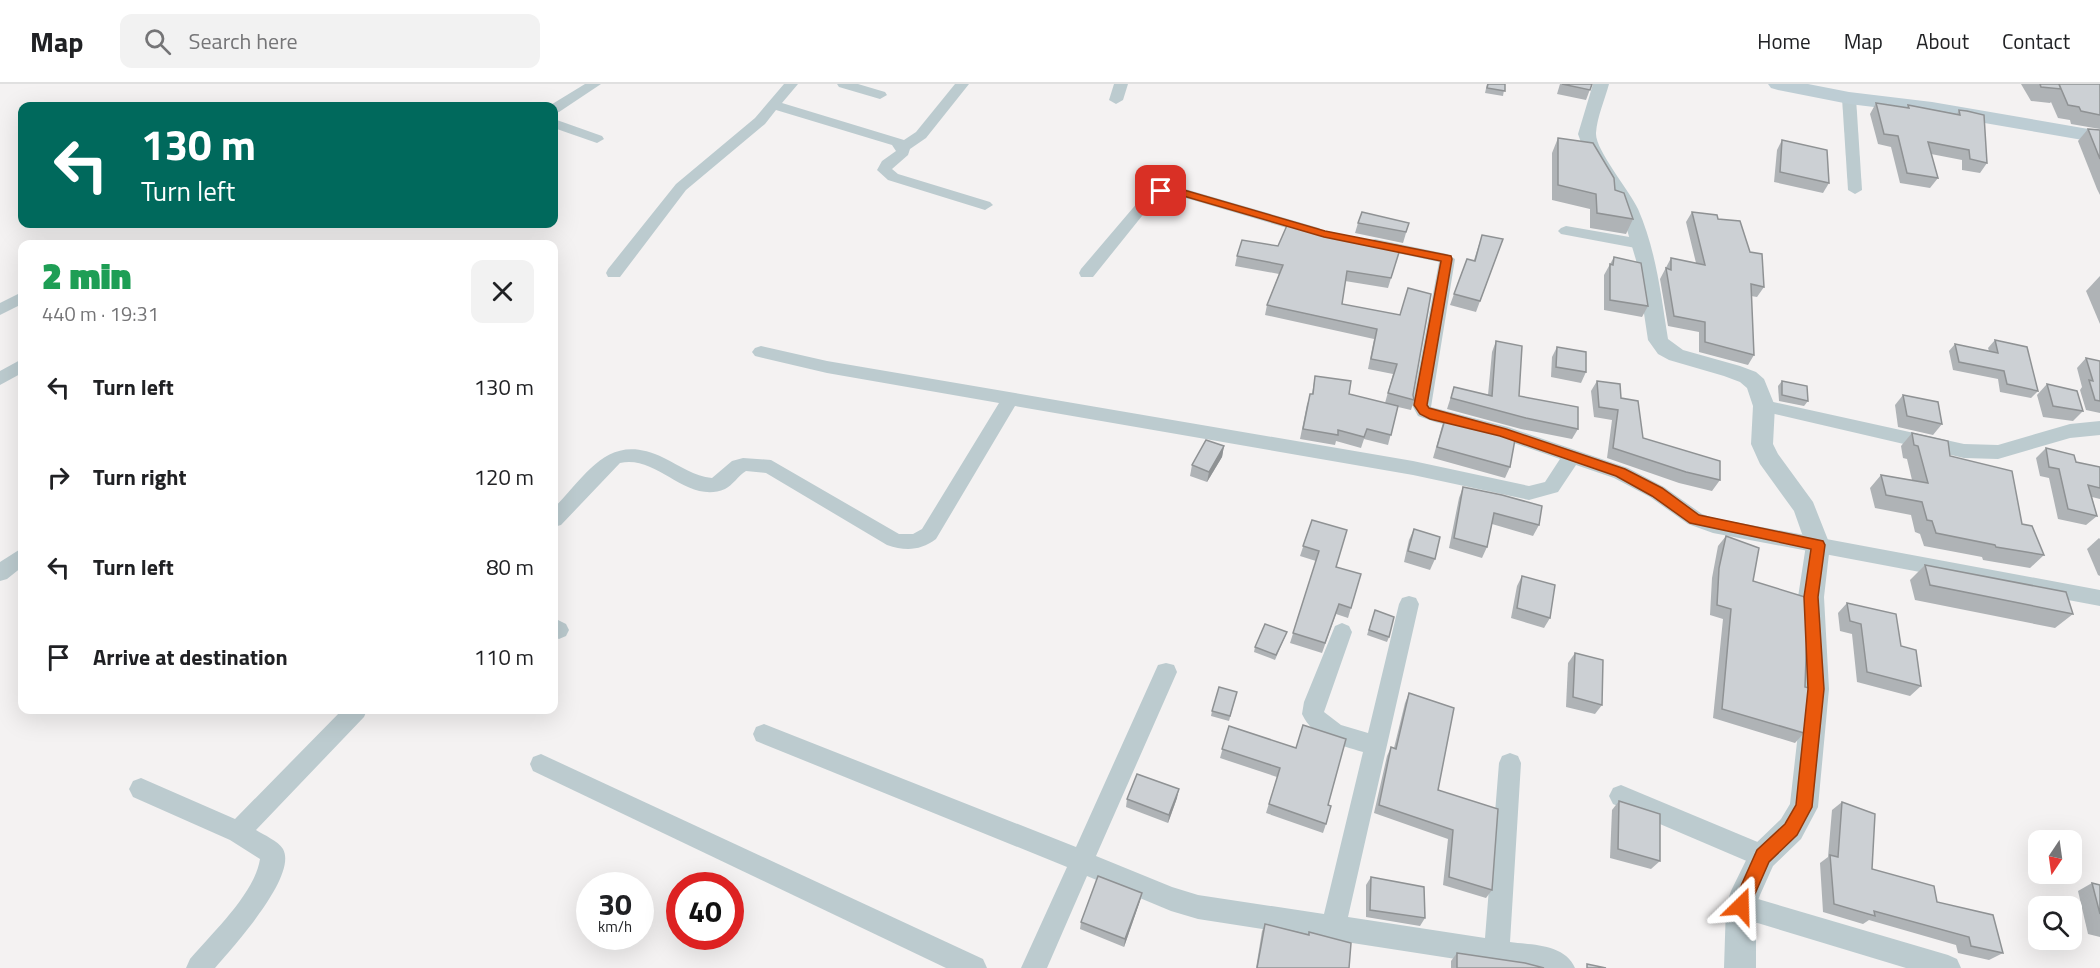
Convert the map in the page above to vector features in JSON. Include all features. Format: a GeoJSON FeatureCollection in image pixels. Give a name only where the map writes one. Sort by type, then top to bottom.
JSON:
{"type":"FeatureCollection","features":[{"type":"Feature","properties":{"kind":"main road"},"geometry":{"type":"LineString","coordinates":[[1778,84],[1849,98],[1932,108],[2100,137]]}},
{"type":"Feature","properties":{"kind":"street"},"geometry":{"type":"LineString","coordinates":[[558,106],[594,84]]}},
{"type":"Feature","properties":{"kind":"street"},"geometry":{"type":"LineString","coordinates":[[844,84],[880,95]]}},
{"type":"Feature","properties":{"kind":"street"},"geometry":{"type":"LineString","coordinates":[[962,84],[921,135],[903,147],[903,152],[887,164],[884,171],[893,177],[985,205]]}},
{"type":"Feature","properties":{"kind":"street"},"geometry":{"type":"LineString","coordinates":[[1116,100],[1121,84]]}},
{"type":"Feature","properties":{"kind":"street"},"geometry":{"type":"LineString","coordinates":[[1601,84],[1587,134],[1592,148],[1628,207],[1641,244],[1646,260],[1658,340],[1665,349],[1676,356],[1748,377],[1756,384],[1764,406],[1762,444],[1768,458],[1805,508],[1818,545],[1811,597],[1816,689],[1804,807],[1791,829],[1763,856],[1741,906],[1740,968]]}},
{"type":"Feature","properties":{"kind":"street"},"geometry":{"type":"LineString","coordinates":[[614,273],[681,188],[700,169],[744,136],[773,105],[784,86]]}},
{"type":"Feature","properties":{"kind":"street"},"geometry":{"type":"LineString","coordinates":[[1849,98],[1855,190]]}},
{"type":"Feature","properties":{"kind":"street"},"geometry":{"type":"LineString","coordinates":[[773,105],[880,136],[903,147]]}},
{"type":"Feature","properties":{"kind":"street"},"geometry":{"type":"LineString","coordinates":[[558,125],[597,140]]}},
{"type":"Feature","properties":{"kind":"street"},"geometry":{"type":"LineString","coordinates":[[1087,273],[1145,203],[1161,191],[1180,192],[1324,234]]}},
{"type":"Feature","properties":{"kind":"street"},"geometry":{"type":"LineString","coordinates":[[1566,231],[1641,244]]}},
{"type":"Feature","properties":{"kind":"street"},"geometry":{"type":"LineString","coordinates":[[1358,240],[1447,259],[1421,405],[1424,411],[1435,416],[1502,432],[1641,482],[1695,519],[1818,545],[2100,597]]}},
{"type":"Feature","properties":{"kind":"street"},"geometry":{"type":"LineString","coordinates":[[0,310],[18,299]]}},
{"type":"Feature","properties":{"kind":"street"},"geometry":{"type":"LineString","coordinates":[[761,352],[827,367],[1413,468],[1529,493],[1544,493],[1552,488],[1571,456]]}},
{"type":"Feature","properties":{"kind":"street"},"geometry":{"type":"LineString","coordinates":[[0,379],[18,368]]}},
{"type":"Feature","properties":{"kind":"street"},"geometry":{"type":"LineString","coordinates":[[558,516],[614,458],[625,453],[638,454],[701,483],[716,485],[726,480],[739,466],[753,463],[771,467],[894,540],[907,544],[920,542],[929,534],[1011,398]]}},
{"type":"Feature","properties":{"kind":"street"},"geometry":{"type":"LineString","coordinates":[[1764,406],[1964,451],[1998,452],[2070,431],[2100,428]]}},
{"type":"Feature","properties":{"kind":"street"},"geometry":{"type":"LineString","coordinates":[[0,573],[18,559]]}},
{"type":"Feature","properties":{"kind":"street"},"geometry":{"type":"LineString","coordinates":[[1333,927],[1408,604]]}},
{"type":"Feature","properties":{"kind":"street"},"geometry":{"type":"LineString","coordinates":[[1342,632],[1315,702],[1313,714],[1320,726],[1376,745]]}},
{"type":"Feature","properties":{"kind":"street"},"geometry":{"type":"LineString","coordinates":[[1034,968],[1166,672]]}},
{"type":"Feature","properties":{"kind":"street"},"geometry":{"type":"LineString","coordinates":[[238,832],[352,714]]}},
{"type":"Feature","properties":{"kind":"street"},"geometry":{"type":"LineString","coordinates":[[764,734],[987,821],[1171,899],[1198,907],[1551,961],[1562,968]]}},
{"type":"Feature","properties":{"kind":"street"},"geometry":{"type":"LineString","coordinates":[[1497,952],[1510,763]]}},
{"type":"Feature","properties":{"kind":"street"},"geometry":{"type":"LineString","coordinates":[[542,764],[974,968]]}},
{"type":"Feature","properties":{"kind":"street"},"geometry":{"type":"LineString","coordinates":[[141,789],[238,832],[273,855],[270,876],[248,909],[199,968]]}},
{"type":"Feature","properties":{"kind":"street"},"geometry":{"type":"LineString","coordinates":[[1621,796],[1763,856]]}},
{"type":"Feature","properties":{"kind":"street"},"geometry":{"type":"LineString","coordinates":[[1741,906],[1948,968]]}},
{"type":"Feature","properties":{"kind":"building"},"geometry":{"type":"Polygon","coordinates":[[[1488,84],[1505,84],[1505,91],[1487,88],[1488,84]]]}},
{"type":"Feature","properties":{"kind":"building"},"geometry":{"type":"Polygon","coordinates":[[[1562,84],[1592,84],[1590,90],[1562,84]]]}},
{"type":"Feature","properties":{"kind":"building"},"geometry":{"type":"Polygon","coordinates":[[[2040,84],[2059,84],[2061,89],[2041,87],[2040,84]]]}},
{"type":"Feature","properties":{"kind":"building"},"geometry":{"type":"Polygon","coordinates":[[[2059,84],[2100,84],[2100,115],[2081,111],[2079,107],[2068,105],[2059,84]]]}},
{"type":"Feature","properties":{"kind":"building"},"geometry":{"type":"Polygon","coordinates":[[[1876,103],[1909,108],[1908,105],[1960,115],[1959,110],[1984,115],[1987,163],[1970,159],[1969,150],[1928,142],[1938,178],[1907,173],[1898,136],[1884,134],[1876,103]]]}},
{"type":"Feature","properties":{"kind":"building"},"geometry":{"type":"Polygon","coordinates":[[[2088,129],[2100,130],[2100,159],[2088,129]]]}},
{"type":"Feature","properties":{"kind":"building"},"geometry":{"type":"Polygon","coordinates":[[[1558,138],[1593,143],[1614,178],[1615,190],[1624,193],[1633,219],[1597,213],[1596,194],[1558,185],[1558,138]]]}},
{"type":"Feature","properties":{"kind":"building"},"geometry":{"type":"Polygon","coordinates":[[[1782,140],[1827,150],[1829,183],[1780,172],[1782,140]]]}},
{"type":"Feature","properties":{"kind":"building"},"geometry":{"type":"Polygon","coordinates":[[[1362,212],[1409,223],[1406,232],[1358,223],[1362,212]]]}},
{"type":"Feature","properties":{"kind":"building"},"geometry":{"type":"Polygon","coordinates":[[[1692,212],[1717,215],[1718,219],[1740,221],[1750,252],[1762,254],[1764,287],[1751,284],[1754,355],[1705,342],[1705,322],[1674,316],[1666,268],[1671,270],[1671,258],[1705,265],[1692,212]]]}},
{"type":"Feature","properties":{"kind":"building"},"geometry":{"type":"Polygon","coordinates":[[[1288,223],[1401,246],[1391,278],[1347,271],[1342,304],[1400,315],[1408,288],[1431,294],[1414,400],[1388,393],[1397,364],[1371,359],[1377,329],[1267,305],[1283,265],[1237,256],[1242,240],[1278,246],[1288,223]]]}},
{"type":"Feature","properties":{"kind":"building"},"geometry":{"type":"Polygon","coordinates":[[[1482,235],[1503,239],[1480,301],[1454,294],[1467,259],[1475,261],[1482,235]]]}},
{"type":"Feature","properties":{"kind":"building"},"geometry":{"type":"Polygon","coordinates":[[[1614,257],[1641,263],[1648,306],[1610,300],[1610,264],[1613,265],[1614,257]]]}},
{"type":"Feature","properties":{"kind":"building"},"geometry":{"type":"Polygon","coordinates":[[[1995,340],[2027,347],[2038,391],[2007,384],[2004,371],[1959,362],[1955,344],[1998,353],[1995,340]]]}},
{"type":"Feature","properties":{"kind":"building"},"geometry":{"type":"Polygon","coordinates":[[[1496,341],[1522,346],[1519,396],[1578,407],[1578,429],[1451,398],[1454,387],[1492,396],[1496,341]]]}},
{"type":"Feature","properties":{"kind":"building"},"geometry":{"type":"Polygon","coordinates":[[[1557,347],[1586,352],[1586,372],[1556,367],[1557,347]]]}},
{"type":"Feature","properties":{"kind":"building"},"geometry":{"type":"Polygon","coordinates":[[[2086,358],[2100,361],[2100,401],[2095,400],[2089,380],[2093,381],[2086,358]]]}},
{"type":"Feature","properties":{"kind":"building"},"geometry":{"type":"Polygon","coordinates":[[[1315,376],[1351,381],[1349,394],[1398,406],[1391,435],[1367,429],[1364,437],[1338,430],[1338,435],[1303,429],[1310,394],[1313,394],[1315,376]]]}},
{"type":"Feature","properties":{"kind":"building"},"geometry":{"type":"Polygon","coordinates":[[[1597,381],[1620,384],[1621,398],[1638,401],[1643,438],[1720,461],[1720,480],[1686,472],[1613,448],[1618,410],[1599,407],[1597,381]]]}},
{"type":"Feature","properties":{"kind":"building"},"geometry":{"type":"Polygon","coordinates":[[[1782,381],[1807,386],[1808,401],[1782,395],[1782,381]]]}},
{"type":"Feature","properties":{"kind":"building"},"geometry":{"type":"Polygon","coordinates":[[[2047,384],[2077,391],[2083,411],[2053,406],[2047,384]]]}},
{"type":"Feature","properties":{"kind":"building"},"geometry":{"type":"Polygon","coordinates":[[[1903,395],[1938,402],[1942,424],[1907,416],[1903,395]]]}},
{"type":"Feature","properties":{"kind":"building"},"geometry":{"type":"Polygon","coordinates":[[[1446,416],[1516,434],[1510,467],[1437,447],[1446,416]]]}},
{"type":"Feature","properties":{"kind":"building"},"geometry":{"type":"Polygon","coordinates":[[[1912,433],[1948,441],[1950,456],[2012,471],[2022,524],[2032,526],[2044,555],[1936,533],[1932,521],[1927,520],[1922,502],[1886,495],[1881,475],[1928,483],[1912,433]]]}},
{"type":"Feature","properties":{"kind":"building"},"geometry":{"type":"Polygon","coordinates":[[[1206,440],[1224,446],[1209,472],[1192,465],[1206,440]]]}},
{"type":"Feature","properties":{"kind":"building"},"geometry":{"type":"Polygon","coordinates":[[[2046,448],[2074,455],[2076,462],[2100,467],[2100,488],[2088,485],[2097,516],[2068,509],[2059,469],[2049,467],[2046,448]]]}},
{"type":"Feature","properties":{"kind":"building"},"geometry":{"type":"Polygon","coordinates":[[[1463,487],[1542,506],[1539,525],[1494,513],[1487,547],[1454,538],[1463,487]]]}},
{"type":"Feature","properties":{"kind":"building"},"geometry":{"type":"Polygon","coordinates":[[[1312,520],[1347,530],[1336,567],[1361,574],[1351,608],[1339,604],[1325,643],[1293,633],[1319,551],[1303,546],[1312,520]]]}},
{"type":"Feature","properties":{"kind":"building"},"geometry":{"type":"Polygon","coordinates":[[[1414,529],[1440,537],[1435,559],[1408,551],[1414,529]]]}},
{"type":"Feature","properties":{"kind":"building"},"geometry":{"type":"Polygon","coordinates":[[[1726,536],[1759,548],[1753,581],[1805,597],[1807,630],[1805,687],[1809,688],[1804,733],[1722,709],[1731,609],[1717,605],[1719,568],[1726,536]]]}},
{"type":"Feature","properties":{"kind":"building"},"geometry":{"type":"Polygon","coordinates":[[[1925,565],[2066,592],[2073,614],[1930,585],[1925,565]]]}},
{"type":"Feature","properties":{"kind":"building"},"geometry":{"type":"Polygon","coordinates":[[[1522,576],[1555,585],[1550,618],[1517,608],[1522,576]]]}},
{"type":"Feature","properties":{"kind":"building"},"geometry":{"type":"Polygon","coordinates":[[[1847,603],[1896,614],[1901,646],[1916,650],[1921,686],[1867,672],[1861,624],[1850,621],[1847,603]]]}},
{"type":"Feature","properties":{"kind":"building"},"geometry":{"type":"Polygon","coordinates":[[[1375,610],[1394,617],[1389,637],[1369,630],[1375,610]]]}},
{"type":"Feature","properties":{"kind":"building"},"geometry":{"type":"Polygon","coordinates":[[[1265,624],[1287,632],[1276,655],[1255,647],[1265,624]]]}},
{"type":"Feature","properties":{"kind":"building"},"geometry":{"type":"Polygon","coordinates":[[[1575,653],[1603,660],[1602,705],[1573,697],[1575,653]]]}},
{"type":"Feature","properties":{"kind":"building"},"geometry":{"type":"Polygon","coordinates":[[[1219,687],[1237,692],[1230,716],[1212,711],[1219,687]]]}},
{"type":"Feature","properties":{"kind":"building"},"geometry":{"type":"Polygon","coordinates":[[[1409,693],[1454,708],[1438,790],[1498,809],[1492,890],[1449,877],[1453,830],[1379,805],[1391,747],[1396,749],[1409,693]]]}},
{"type":"Feature","properties":{"kind":"building"},"geometry":{"type":"Polygon","coordinates":[[[1303,725],[1346,739],[1328,805],[1331,806],[1326,824],[1269,804],[1280,768],[1222,749],[1229,726],[1296,748],[1303,725]]]}},
{"type":"Feature","properties":{"kind":"building"},"geometry":{"type":"Polygon","coordinates":[[[1137,774],[1179,789],[1169,815],[1127,799],[1137,774]]]}},
{"type":"Feature","properties":{"kind":"building"},"geometry":{"type":"Polygon","coordinates":[[[1619,801],[1660,814],[1660,861],[1618,849],[1619,801]]]}},
{"type":"Feature","properties":{"kind":"building"},"geometry":{"type":"Polygon","coordinates":[[[1842,802],[1875,814],[1872,869],[1934,886],[1937,902],[1993,915],[2003,953],[1971,946],[1969,937],[1874,911],[1875,916],[1834,904],[1830,855],[1838,857],[1842,802]]]}},
{"type":"Feature","properties":{"kind":"building"},"geometry":{"type":"Polygon","coordinates":[[[1098,876],[1142,893],[1125,939],[1081,922],[1098,876]]]}},
{"type":"Feature","properties":{"kind":"building"},"geometry":{"type":"Polygon","coordinates":[[[1371,877],[1424,887],[1425,918],[1370,910],[1371,877]]]}},
{"type":"Feature","properties":{"kind":"building"},"geometry":{"type":"Polygon","coordinates":[[[2092,883],[2100,885],[2100,914],[2092,883]]]}},
{"type":"Feature","properties":{"kind":"building"},"geometry":{"type":"Polygon","coordinates":[[[1265,924],[1351,943],[1349,968],[1257,968],[1265,924]]]}},
{"type":"Feature","properties":{"kind":"building"},"geometry":{"type":"Polygon","coordinates":[[[1457,953],[1525,963],[1544,968],[1457,968],[1457,953]]]}},
{"type":"Feature","properties":{"kind":"building"},"geometry":{"type":"Polygon","coordinates":[[[1587,964],[1606,968],[1587,968],[1587,964]]]}},
{"type":"Feature","properties":{"kind":"route"},"geometry":{"type":"LineString","coordinates":[[1161,191],[1180,192],[1324,234],[1447,259],[1421,405],[1424,411],[1435,416],[1502,432],[1621,473],[1641,482],[1695,519],[1713,525],[1818,545],[1811,597],[1816,689],[1804,807],[1791,829],[1763,856],[1741,906]]}}]}
